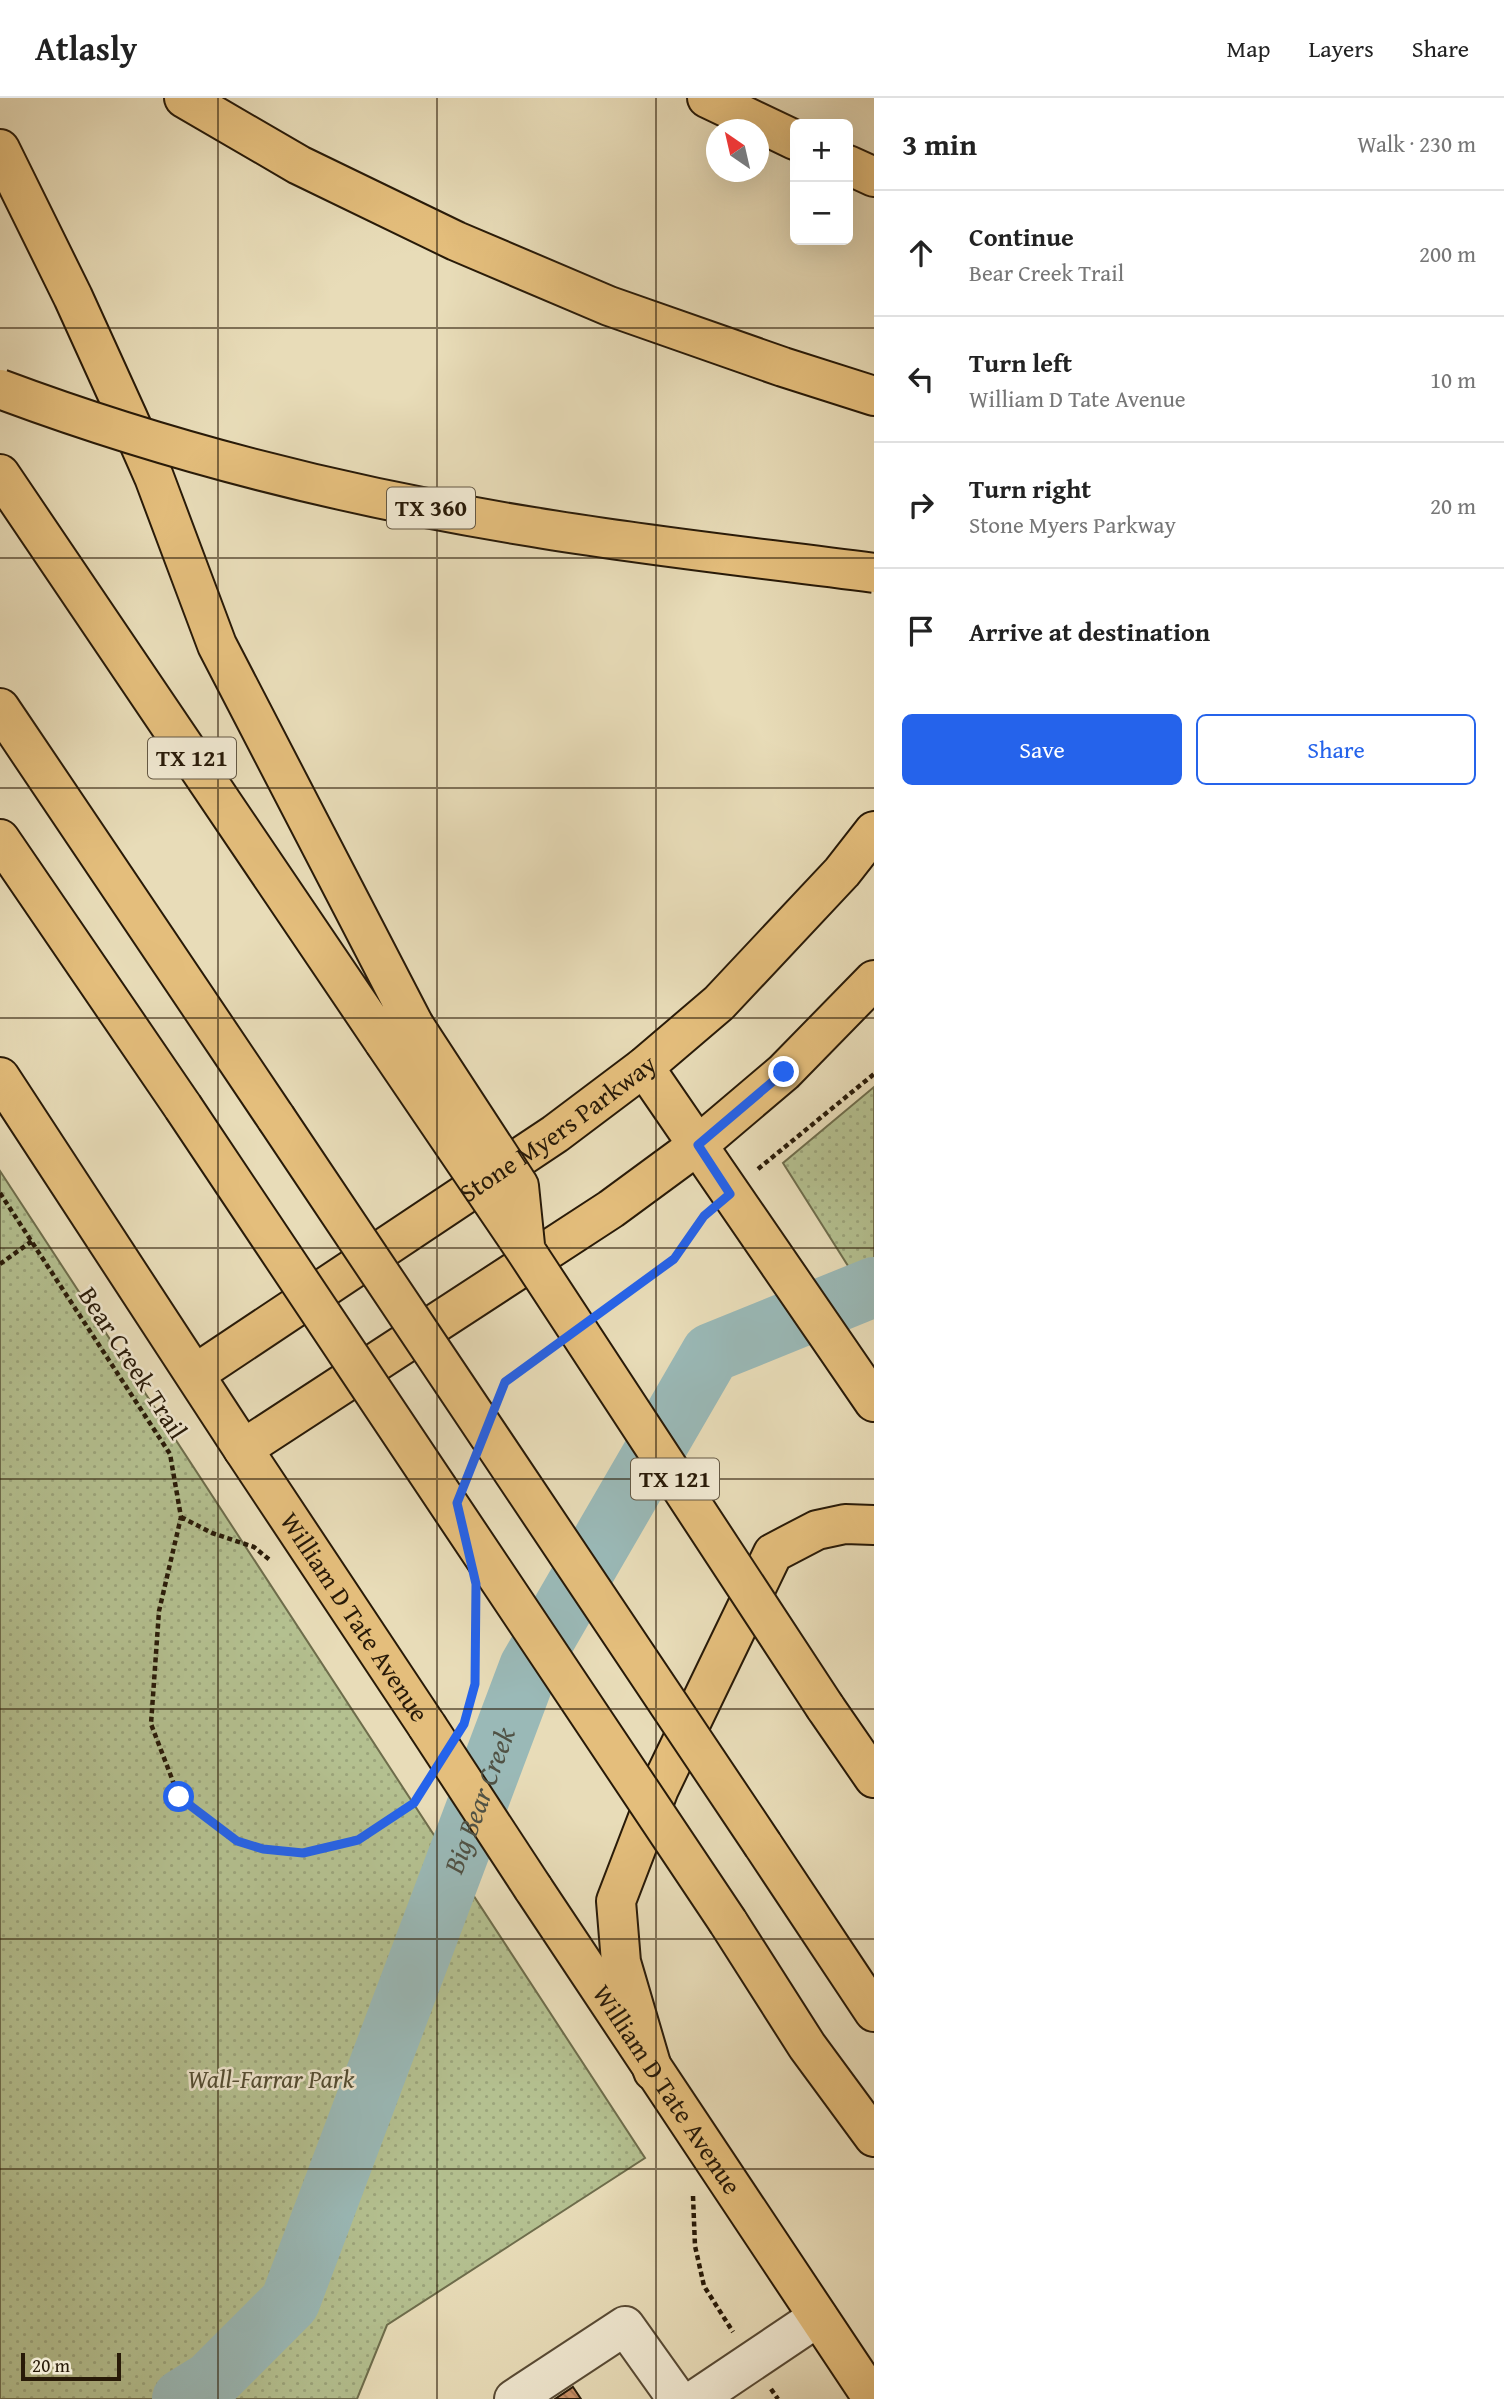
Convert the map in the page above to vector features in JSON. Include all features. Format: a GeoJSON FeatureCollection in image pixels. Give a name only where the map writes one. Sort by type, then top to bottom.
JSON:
{"type":"FeatureCollection","features":[{"type":"Feature","properties":{"kind":"main road"},"geometry":{"type":"LineString","coordinates":[[184,98],[299,165],[456,241],[609,306],[874,396]]}},
{"type":"Feature","properties":{"kind":"main road"},"geometry":{"type":"LineString","coordinates":[[707,98],[790,138]]}},
{"type":"Feature","properties":{"kind":"main road"},"geometry":{"type":"LineString","coordinates":[[0,149],[74,297],[154,477],[217,645],[399,1033]]}},
{"type":"Feature","properties":{"kind":"main road"},"geometry":{"type":"LineString","coordinates":[[853,167],[874,177]]}},
{"type":"Feature","properties":{"kind":"main road","name":"TX 360"},"geometry":{"type":"LineString","coordinates":[[0,389],[59,411],[218,459],[372,497],[532,527],[874,573]]}},
{"type":"Feature","properties":{"kind":"main road","name":"TX 121"},"geometry":{"type":"LineString","coordinates":[[0,474],[399,1033],[526,1251],[874,1778]]}},
{"type":"Feature","properties":{"kind":"main road"},"geometry":{"type":"LineString","coordinates":[[0,708],[874,2012]]}},
{"type":"Feature","properties":{"kind":"main road","name":"Stone Myers Parkway"},"geometry":{"type":"LineString","coordinates":[[195,1374],[555,1134],[644,1067],[719,1003],[842,872],[874,831]]}},
{"type":"Feature","properties":{"kind":"main road"},"geometry":{"type":"LineString","coordinates":[[0,839],[183,1107],[728,1922],[807,2046],[874,2137]]}},
{"type":"Feature","properties":{"kind":"main road"},"geometry":{"type":"LineString","coordinates":[[243,1449],[611,1209],[698,1145],[784,1072],[874,980]]}},
{"type":"Feature","properties":{"kind":"main road"},"geometry":{"type":"LineString","coordinates":[[644,1067],[874,1402]]}},
{"type":"Feature","properties":{"kind":"main road","name":"William D Tate Avenue"},"geometry":{"type":"LineString","coordinates":[[0,1077],[243,1449],[445,1725],[534,1888],[873,2399]]}},
{"type":"Feature","properties":{"kind":"main road"},"geometry":{"type":"LineString","coordinates":[[653,2071],[621,1962],[616,1900],[659,1789],[773,1553],[817,1530],[845,1524],[874,1525]]}},
{"type":"Feature","properties":{"kind":"lane"},"geometry":{"type":"LineString","coordinates":[[696,2399],[818,2317]]}},
{"type":"Feature","properties":{"kind":"lane"},"geometry":{"type":"LineString","coordinates":[[514,2399],[625,2326],[677,2399]]}},
{"type":"Feature","properties":{"kind":"path"},"geometry":{"type":"LineString","coordinates":[[595,1316],[674,1259],[704,1216],[874,1074]]}},
{"type":"Feature","properties":{"kind":"path","name":"Bear Creek Trail"},"geometry":{"type":"LineString","coordinates":[[0,1193],[170,1454],[181,1517],[159,1611],[151,1724],[179,1797],[237,1841],[263,1849],[303,1853],[358,1840],[414,1803],[428,1780]]}},
{"type":"Feature","properties":{"kind":"path"},"geometry":{"type":"LineString","coordinates":[[0,1264],[32,1241]]}},
{"type":"Feature","properties":{"kind":"path"},"geometry":{"type":"LineString","coordinates":[[500,1394],[505,1382],[561,1341]]}},
{"type":"Feature","properties":{"kind":"path"},"geometry":{"type":"LineString","coordinates":[[181,1517],[212,1533],[254,1547],[274,1563]]}},
{"type":"Feature","properties":{"kind":"path"},"geometry":{"type":"LineString","coordinates":[[445,1725],[475,1684],[476,1609]]}},
{"type":"Feature","properties":{"kind":"path"},"geometry":{"type":"LineString","coordinates":[[693,2192],[695,2246],[705,2286],[778,2399]]}},
{"type":"Feature","properties":{"kind":"green space"},"geometry":{"type":"Polygon","coordinates":[[[874,1087],[874,1307],[783,1163],[874,1087]]]}},
{"type":"Feature","properties":{"kind":"green space","name":"Wall-Farrar Park"},"geometry":{"type":"Polygon","coordinates":[[[0,1171],[645,2158],[387,2325],[357,2399],[0,2399],[0,1171]]]}},
{"type":"Feature","properties":{"kind":"building"},"geometry":{"type":"Polygon","coordinates":[[[573,2387],[581,2399],[555,2399],[573,2387]]]}},
{"type":"Feature","properties":{"kind":"waterway","name":"Big Bear Creek"},"geometry":{"type":"LineString","coordinates":[[182,2399],[211,2381],[290,2302],[529,1667],[711,1353],[874,1287]]}},
{"type":"Feature","properties":{"kind":"route"},"geometry":{"type":"LineString","coordinates":[[179,1797],[237,1841],[263,1849],[303,1853],[358,1840],[414,1803],[464,1724],[475,1684],[476,1584],[457,1503],[505,1382],[674,1259],[704,1216],[730,1194],[698,1145],[784,1072]]}}]}
